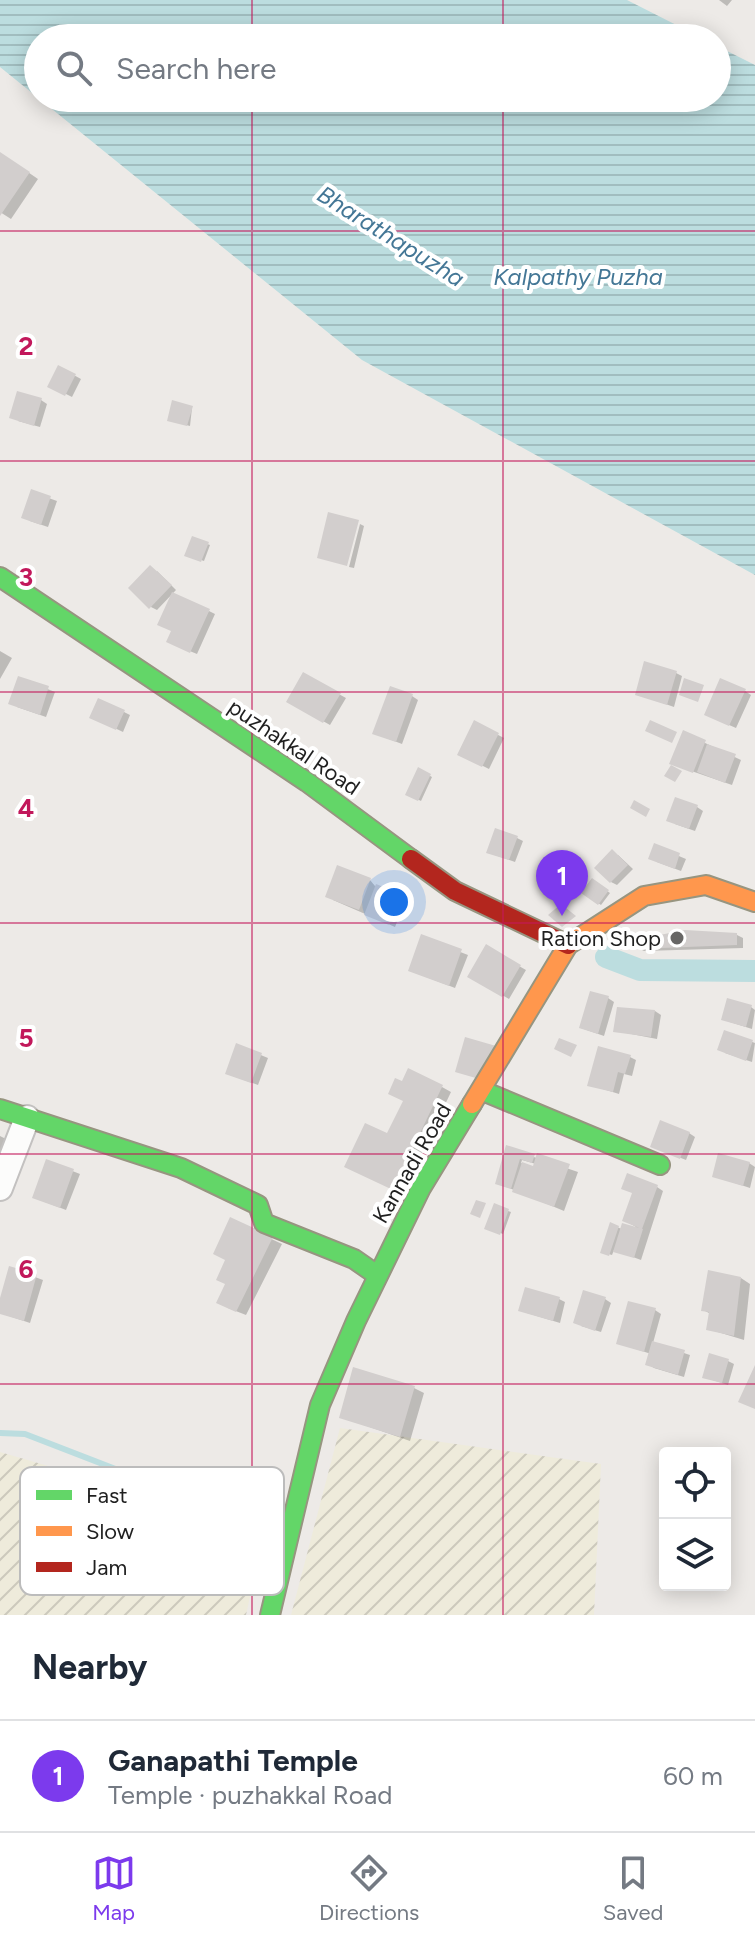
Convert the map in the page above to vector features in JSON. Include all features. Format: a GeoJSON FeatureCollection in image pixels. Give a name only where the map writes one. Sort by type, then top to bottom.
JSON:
{"type":"FeatureCollection","features":[{"type":"Feature","properties":{"kind":"street","name":"puzhakkal Road"},"geometry":{"type":"LineString","coordinates":[[0,577],[307,782],[455,891],[568,945]]}},
{"type":"Feature","properties":{"kind":"street","name":"Kannadi Road"},"geometry":{"type":"LineString","coordinates":[[284,1556],[320,1405],[377,1275],[421,1188],[483,1091],[568,945],[644,896],[706,885],[755,902]]}},
{"type":"Feature","properties":{"kind":"street"},"geometry":{"type":"LineString","coordinates":[[483,1091],[660,1165]]}},
{"type":"Feature","properties":{"kind":"street"},"geometry":{"type":"LineString","coordinates":[[0,1109],[181,1168],[258,1205],[264,1223],[354,1259],[377,1275]]}},
{"type":"Feature","properties":{"kind":"street"},"geometry":{"type":"LineString","coordinates":[[0,1188],[27,1118]]}},
{"type":"Feature","properties":{"kind":"street","name":"Kannadi Road"},"geometry":{"type":"LineString","coordinates":[[270,1615],[275,1595]]}},
{"type":"Feature","properties":{"kind":"shaded area"},"geometry":{"type":"Polygon","coordinates":[[[340,1428],[601,1464],[594,1615],[291,1615],[340,1428]]]}},
{"type":"Feature","properties":{"kind":"shaded area"},"geometry":{"type":"Polygon","coordinates":[[[0,1452],[52,1467],[20,1467],[20,1595],[250,1595],[246,1615],[0,1615],[0,1452]]]}},
{"type":"Feature","properties":{"kind":"water"},"geometry":{"type":"Polygon","coordinates":[[[0,0],[627,0],[674,24],[24,24],[24,87],[0,67],[0,0]]]}},
{"type":"Feature","properties":{"kind":"water","name":"Kalpathy Puzha"},"geometry":{"type":"Polygon","coordinates":[[[731,53],[755,65],[755,575],[362,360],[55,112],[731,112],[731,53]]]}},
{"type":"Feature","properties":{"kind":"building"},"geometry":{"type":"Polygon","coordinates":[[[0,152],[30,172],[0,216],[0,152]]]}},
{"type":"Feature","properties":{"kind":"building"},"geometry":{"type":"Polygon","coordinates":[[[58,365],[76,374],[65,396],[47,387],[58,365]]]}},
{"type":"Feature","properties":{"kind":"building"},"geometry":{"type":"Polygon","coordinates":[[[17,391],[42,398],[34,426],[9,418],[17,391]]]}},
{"type":"Feature","properties":{"kind":"building"},"geometry":{"type":"Polygon","coordinates":[[[172,400],[193,406],[187,426],[167,421],[172,400]]]}},
{"type":"Feature","properties":{"kind":"building"},"geometry":{"type":"Polygon","coordinates":[[[31,489],[51,496],[41,525],[21,518],[31,489]]]}},
{"type":"Feature","properties":{"kind":"building"},"geometry":{"type":"Polygon","coordinates":[[[328,512],[359,520],[347,566],[317,558],[328,512]]]}},
{"type":"Feature","properties":{"kind":"building"},"geometry":{"type":"Polygon","coordinates":[[[192,536],[209,542],[201,562],[184,556],[192,536]]]}},
{"type":"Feature","properties":{"kind":"building"},"geometry":{"type":"Polygon","coordinates":[[[150,565],[172,585],[149,609],[128,588],[150,565]]]}},
{"type":"Feature","properties":{"kind":"building"},"geometry":{"type":"Polygon","coordinates":[[[172,592],[210,609],[190,653],[166,642],[171,631],[157,625],[172,592]]]}},
{"type":"Feature","properties":{"kind":"building"},"geometry":{"type":"Polygon","coordinates":[[[644,661],[677,671],[667,705],[635,695],[644,661]]]}},
{"type":"Feature","properties":{"kind":"building"},"geometry":{"type":"Polygon","coordinates":[[[303,672],[341,693],[323,723],[286,702],[303,672]]]}},
{"type":"Feature","properties":{"kind":"building"},"geometry":{"type":"Polygon","coordinates":[[[18,676],[49,686],[40,715],[8,704],[18,676]]]}},
{"type":"Feature","properties":{"kind":"building"},"geometry":{"type":"Polygon","coordinates":[[[684,678],[704,685],[698,702],[679,695],[684,678]]]}},
{"type":"Feature","properties":{"kind":"building"},"geometry":{"type":"Polygon","coordinates":[[[720,678],[746,689],[729,726],[704,715],[720,678]]]}},
{"type":"Feature","properties":{"kind":"building"},"geometry":{"type":"Polygon","coordinates":[[[390,686],[413,694],[396,742],[372,734],[390,686]]]}},
{"type":"Feature","properties":{"kind":"building"},"geometry":{"type":"Polygon","coordinates":[[[98,698],[125,710],[116,730],[89,718],[98,698]]]}},
{"type":"Feature","properties":{"kind":"building"},"geometry":{"type":"Polygon","coordinates":[[[474,720],[499,733],[482,767],[457,755],[474,720]]]}},
{"type":"Feature","properties":{"kind":"building"},"geometry":{"type":"Polygon","coordinates":[[[650,720],[677,732],[672,743],[645,731],[650,720]]]}},
{"type":"Feature","properties":{"kind":"building"},"geometry":{"type":"Polygon","coordinates":[[[683,730],[706,740],[693,773],[669,764],[683,730]]]}},
{"type":"Feature","properties":{"kind":"building"},"geometry":{"type":"Polygon","coordinates":[[[707,744],[736,754],[725,783],[697,772],[707,744]]]}},
{"type":"Feature","properties":{"kind":"building"},"geometry":{"type":"Polygon","coordinates":[[[671,765],[682,771],[675,782],[664,776],[671,765]]]}},
{"type":"Feature","properties":{"kind":"building"},"geometry":{"type":"Polygon","coordinates":[[[418,767],[431,774],[418,801],[405,795],[418,767]]]}},
{"type":"Feature","properties":{"kind":"building"},"geometry":{"type":"Polygon","coordinates":[[[675,797],[698,805],[689,829],[666,821],[675,797]]]}},
{"type":"Feature","properties":{"kind":"building"},"geometry":{"type":"Polygon","coordinates":[[[634,800],[650,809],[646,817],[630,808],[634,800]]]}},
{"type":"Feature","properties":{"kind":"building"},"geometry":{"type":"Polygon","coordinates":[[[495,828],[518,836],[509,860],[486,853],[495,828]]]}},
{"type":"Feature","properties":{"kind":"building"},"geometry":{"type":"Polygon","coordinates":[[[654,843],[680,853],[675,869],[648,859],[654,843]]]}},
{"type":"Feature","properties":{"kind":"building"},"geometry":{"type":"Polygon","coordinates":[[[612,849],[628,865],[610,883],[594,868],[612,849]]]}},
{"type":"Feature","properties":{"kind":"building"},"geometry":{"type":"Polygon","coordinates":[[[337,865],[371,878],[359,910],[325,897],[337,865]]]}},
{"type":"Feature","properties":{"kind":"building"},"geometry":{"type":"Polygon","coordinates":[[[592,878],[609,890],[598,905],[581,893],[592,878]]]}},
{"type":"Feature","properties":{"kind":"building"},"geometry":{"type":"Polygon","coordinates":[[[376,884],[401,894],[389,925],[364,915],[376,884]]]}},
{"type":"Feature","properties":{"kind":"building"},"geometry":{"type":"Polygon","coordinates":[[[561,904],[576,916],[562,927],[548,915],[561,904]]]}},
{"type":"Feature","properties":{"kind":"building"},"geometry":{"type":"Polygon","coordinates":[[[685,930],[737,933],[737,945],[636,949],[634,940],[685,930]]]}},
{"type":"Feature","properties":{"kind":"building"},"geometry":{"type":"Polygon","coordinates":[[[421,934],[462,949],[449,986],[408,971],[421,934]]]}},
{"type":"Feature","properties":{"kind":"building"},"geometry":{"type":"Polygon","coordinates":[[[486,944],[521,965],[502,997],[467,977],[486,944]]]}},
{"type":"Feature","properties":{"kind":"building"},"geometry":{"type":"Polygon","coordinates":[[[590,991],[609,996],[598,1034],[579,1028],[590,991]]]}},
{"type":"Feature","properties":{"kind":"building"},"geometry":{"type":"Polygon","coordinates":[[[727,998],[752,1005],[746,1027],[721,1020],[727,998]]]}},
{"type":"Feature","properties":{"kind":"building"},"geometry":{"type":"Polygon","coordinates":[[[617,1007],[655,1010],[651,1037],[613,1032],[617,1007]]]}},
{"type":"Feature","properties":{"kind":"building"},"geometry":{"type":"Polygon","coordinates":[[[724,1030],[753,1040],[746,1061],[717,1050],[724,1030]]]}},
{"type":"Feature","properties":{"kind":"building"},"geometry":{"type":"Polygon","coordinates":[[[465,1037],[503,1048],[493,1083],[455,1072],[465,1037]]]}},
{"type":"Feature","properties":{"kind":"building"},"geometry":{"type":"Polygon","coordinates":[[[559,1038],[577,1045],[571,1057],[554,1049],[559,1038]]]}},
{"type":"Feature","properties":{"kind":"building"},"geometry":{"type":"Polygon","coordinates":[[[236,1043],[262,1053],[251,1083],[225,1074],[236,1043]]]}},
{"type":"Feature","properties":{"kind":"building"},"geometry":{"type":"Polygon","coordinates":[[[598,1046],[631,1055],[625,1074],[618,1072],[613,1092],[587,1086],[598,1046]]]}},
{"type":"Feature","properties":{"kind":"building"},"geometry":{"type":"Polygon","coordinates":[[[408,1068],[443,1085],[393,1190],[344,1167],[365,1123],[387,1133],[403,1101],[388,1094],[395,1078],[402,1081],[408,1068]]]}},
{"type":"Feature","properties":{"kind":"building"},"geometry":{"type":"Polygon","coordinates":[[[660,1120],[690,1132],[680,1159],[650,1147],[660,1120]]]}},
{"type":"Feature","properties":{"kind":"building"},"geometry":{"type":"Polygon","coordinates":[[[506,1145],[535,1154],[532,1163],[520,1159],[511,1189],[495,1184],[506,1145]]]}},
{"type":"Feature","properties":{"kind":"building"},"geometry":{"type":"Polygon","coordinates":[[[537,1153],[570,1164],[554,1207],[512,1192],[522,1162],[533,1166],[537,1153]]]}},
{"type":"Feature","properties":{"kind":"building"},"geometry":{"type":"Polygon","coordinates":[[[718,1153],[750,1162],[743,1186],[712,1177],[718,1153]]]}},
{"type":"Feature","properties":{"kind":"building"},"geometry":{"type":"Polygon","coordinates":[[[46,1159],[74,1169],[60,1208],[32,1198],[46,1159]]]}},
{"type":"Feature","properties":{"kind":"building"},"geometry":{"type":"Polygon","coordinates":[[[627,1173],[658,1185],[642,1229],[622,1221],[632,1193],[621,1189],[627,1173]]]}},
{"type":"Feature","properties":{"kind":"building"},"geometry":{"type":"Polygon","coordinates":[[[476,1200],[486,1203],[480,1218],[470,1214],[476,1200]]]}},
{"type":"Feature","properties":{"kind":"building"},"geometry":{"type":"Polygon","coordinates":[[[494,1203],[509,1209],[500,1235],[484,1229],[494,1203]]]}},
{"type":"Feature","properties":{"kind":"building"},"geometry":{"type":"Polygon","coordinates":[[[230,1217],[273,1237],[236,1312],[216,1303],[225,1284],[216,1280],[225,1260],[213,1254],[230,1217]]]}},
{"type":"Feature","properties":{"kind":"building"},"geometry":{"type":"Polygon","coordinates":[[[610,1222],[619,1226],[609,1256],[600,1253],[610,1222]]]}},
{"type":"Feature","properties":{"kind":"building"},"geometry":{"type":"Polygon","coordinates":[[[622,1223],[643,1229],[634,1258],[613,1252],[622,1223]]]}},
{"type":"Feature","properties":{"kind":"building"},"geometry":{"type":"Polygon","coordinates":[[[9,1266],[37,1274],[24,1321],[0,1314],[0,1298],[9,1266]]]}},
{"type":"Feature","properties":{"kind":"building"},"geometry":{"type":"Polygon","coordinates":[[[708,1270],[741,1277],[734,1336],[706,1330],[709,1312],[701,1311],[708,1270]]]}},
{"type":"Feature","properties":{"kind":"building"},"geometry":{"type":"Polygon","coordinates":[[[525,1287],[560,1297],[553,1321],[518,1311],[525,1287]]]}},
{"type":"Feature","properties":{"kind":"building"},"geometry":{"type":"Polygon","coordinates":[[[583,1290],[606,1297],[595,1331],[573,1323],[583,1290]]]}},
{"type":"Feature","properties":{"kind":"building"},"geometry":{"type":"Polygon","coordinates":[[[628,1301],[656,1308],[644,1352],[616,1344],[628,1301]]]}},
{"type":"Feature","properties":{"kind":"building"},"geometry":{"type":"Polygon","coordinates":[[[652,1341],[685,1350],[678,1375],[645,1365],[652,1341]]]}},
{"type":"Feature","properties":{"kind":"building"},"geometry":{"type":"Polygon","coordinates":[[[709,1353],[729,1359],[722,1383],[702,1378],[709,1353]]]}},
{"type":"Feature","properties":{"kind":"building"},"geometry":{"type":"Polygon","coordinates":[[[755,1365],[755,1409],[738,1402],[755,1365]]]}},
{"type":"Feature","properties":{"kind":"building"},"geometry":{"type":"Polygon","coordinates":[[[353,1367],[415,1386],[400,1437],[339,1418],[353,1367]]]}},
{"type":"Feature","properties":{"kind":"waterway"},"geometry":{"type":"LineString","coordinates":[[606,957],[640,970],[755,971]]}},
{"type":"Feature","properties":{"kind":"waterway"},"geometry":{"type":"LineString","coordinates":[[0,1433],[25,1434],[110,1467]]}},
{"type":"Feature","properties":{"kind":"traffic: fast"},"geometry":{"type":"LineString","coordinates":[[0,577],[307,782],[411,859]]}},
{"type":"Feature","properties":{"kind":"traffic: fast"},"geometry":{"type":"LineString","coordinates":[[483,1091],[660,1165]]}},
{"type":"Feature","properties":{"kind":"traffic: fast"},"geometry":{"type":"LineString","coordinates":[[284,1556],[320,1405],[356,1321],[421,1188],[472,1104]]}},
{"type":"Feature","properties":{"kind":"traffic: fast"},"geometry":{"type":"LineString","coordinates":[[0,1109],[181,1168],[258,1205],[264,1223],[354,1259],[377,1275]]}},
{"type":"Feature","properties":{"kind":"traffic: fast"},"geometry":{"type":"LineString","coordinates":[[270,1615],[275,1595]]}},
{"type":"Feature","properties":{"kind":"traffic: slow"},"geometry":{"type":"LineString","coordinates":[[472,1104],[568,945],[644,896],[706,885],[755,902]]}},
{"type":"Feature","properties":{"kind":"traffic: jam"},"geometry":{"type":"LineString","coordinates":[[411,859],[455,891],[568,945]]}},
{"type":"Feature","properties":{"kind":"place","name":"Ganapathi Temple"},"geometry":{"type":"Point","coordinates":[562,916]}},
{"type":"Feature","properties":{"kind":"place","name":"Ration Shop"},"geometry":{"type":"Point","coordinates":[677,938]}},
{"type":"Feature","properties":{"kind":"water label","name":"Bharathapuzha"},"geometry":{"type":"Point","coordinates":[391,236]}}]}
